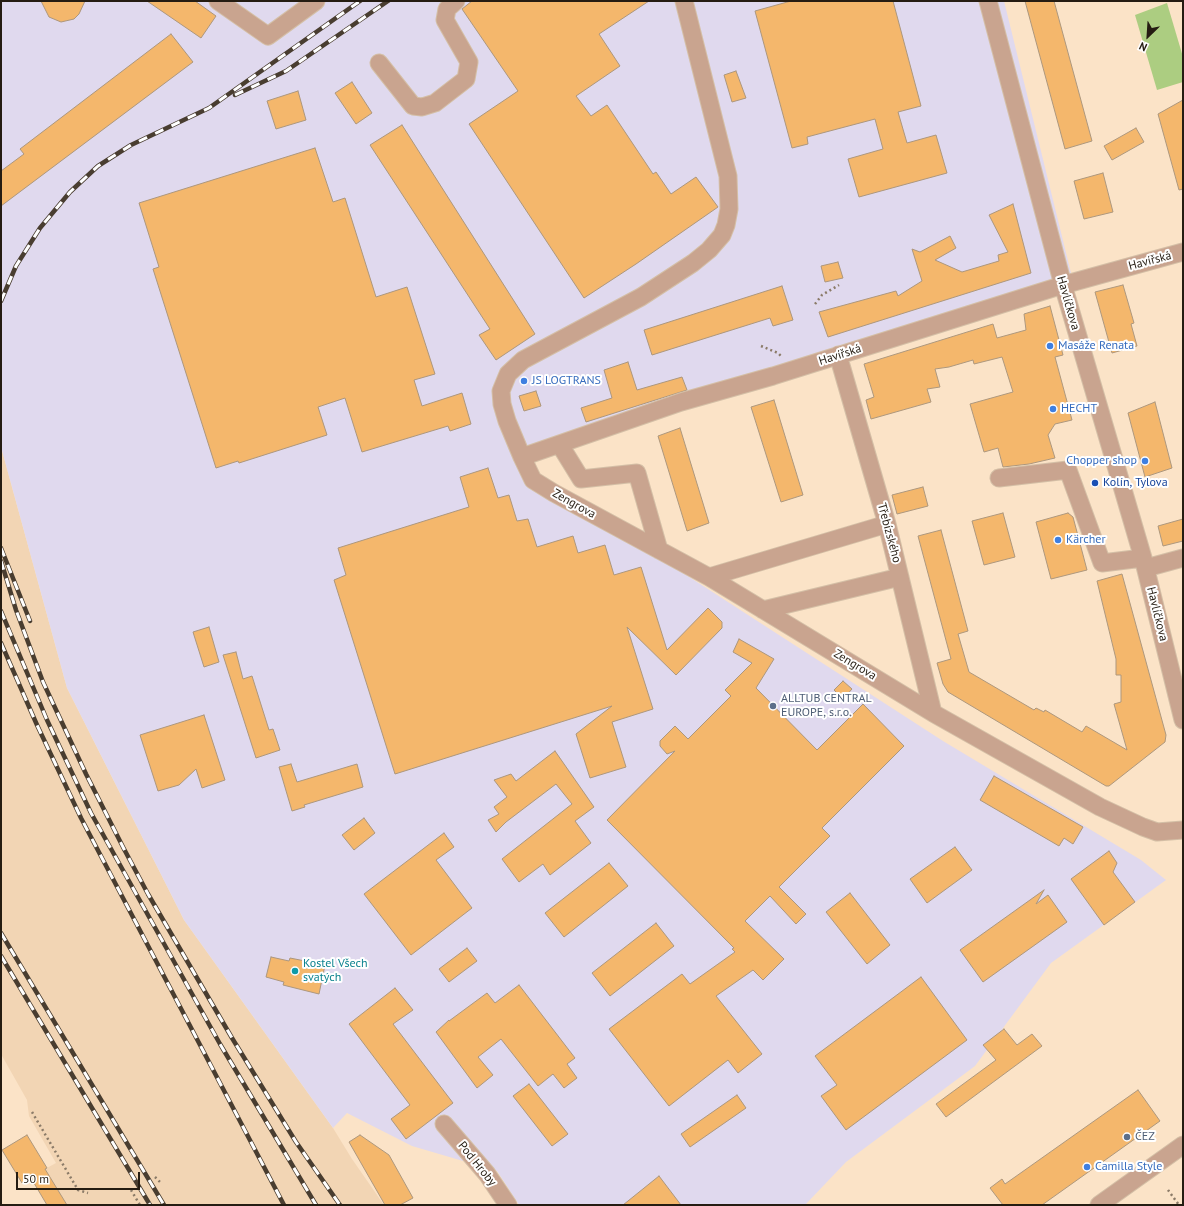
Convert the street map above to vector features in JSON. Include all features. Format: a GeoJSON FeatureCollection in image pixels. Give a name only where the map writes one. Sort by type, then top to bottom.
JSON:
{"type":"FeatureCollection","features":[{"type":"Feature","properties":{"kind":"street"},"geometry":{"type":"LineString","coordinates":[[218,1],[268,36],[316,1]]}},
{"type":"Feature","properties":{"kind":"street"},"geometry":{"type":"LineString","coordinates":[[379,63],[413,106],[422,107],[435,103],[466,79],[469,62],[446,20],[447,9],[456,1]]}},
{"type":"Feature","properties":{"kind":"street"},"geometry":{"type":"LineString","coordinates":[[522,457],[507,421],[502,404],[501,391],[508,374],[523,360],[641,296],[693,263],[709,250],[722,235],[726,225],[729,209],[728,176],[684,1]]}},
{"type":"Feature","properties":{"kind":"street","name":"Havlíčkova"},"geometry":{"type":"LineString","coordinates":[[988,1],[1063,285],[1144,563],[1183,720]]}},
{"type":"Feature","properties":{"kind":"street","name":"Havířská"},"geometry":{"type":"LineString","coordinates":[[522,457],[681,402],[1063,285],[1183,252]]}},
{"type":"Feature","properties":{"kind":"street","name":"Třebízského"},"geometry":{"type":"LineString","coordinates":[[838,355],[887,524],[933,712]]}},
{"type":"Feature","properties":{"kind":"street"},"geometry":{"type":"LineString","coordinates":[[560,445],[582,479],[637,473],[659,550]]}},
{"type":"Feature","properties":{"kind":"street","name":"Zengrova"},"geometry":{"type":"LineString","coordinates":[[522,457],[533,480],[709,577],[933,712],[1116,816],[1157,832],[1183,830]]}},
{"type":"Feature","properties":{"kind":"street"},"geometry":{"type":"LineString","coordinates":[[999,478],[1068,470],[1102,563],[1144,563],[1183,558]]}},
{"type":"Feature","properties":{"kind":"street"},"geometry":{"type":"LineString","coordinates":[[709,577],[887,524]]}},
{"type":"Feature","properties":{"kind":"street"},"geometry":{"type":"LineString","coordinates":[[763,610],[900,577]]}},
{"type":"Feature","properties":{"kind":"street","name":"Pod Hroby"},"geometry":{"type":"LineString","coordinates":[[444,1124],[487,1174],[508,1205]]}},
{"type":"Feature","properties":{"kind":"street"},"geometry":{"type":"LineString","coordinates":[[1099,1205],[1182,1147]]}},
{"type":"Feature","properties":{"kind":"path"},"geometry":{"type":"LineString","coordinates":[[815,304],[822,295],[839,285]]}},
{"type":"Feature","properties":{"kind":"path"},"geometry":{"type":"LineString","coordinates":[[761,346],[778,352]]}},
{"type":"Feature","properties":{"kind":"path"},"geometry":{"type":"LineString","coordinates":[[32,1112],[78,1190],[88,1193]]}},
{"type":"Feature","properties":{"kind":"path"},"geometry":{"type":"LineString","coordinates":[[155,1177],[160,1182]]}},
{"type":"Feature","properties":{"kind":"path"},"geometry":{"type":"LineString","coordinates":[[131,1190],[140,1205]]}},
{"type":"Feature","properties":{"kind":"path"},"geometry":{"type":"LineString","coordinates":[[1168,1190],[1178,1205]]}},
{"type":"Feature","properties":{"kind":"shaded area"},"geometry":{"type":"Polygon","coordinates":[[[1,1],[1004,1],[1071,273],[516,465],[943,741],[1141,860],[1166,880],[1051,963],[975,1066],[846,1162],[805,1205],[519,1205],[497,1171],[412,1146],[347,1113],[333,1128],[184,920],[67,688],[1,447],[1,1]]]}},
{"type":"Feature","properties":{"kind":"shaded area"},"geometry":{"type":"Polygon","coordinates":[[[1,447],[67,688],[184,920],[333,1128],[352,1159],[384,1205],[67,1205],[45,1169],[56,1163],[29,1116],[27,1100],[1,1054],[1,447]]]}},
{"type":"Feature","properties":{"kind":"green space"},"geometry":{"type":"Polygon","coordinates":[[[1167,3],[1183,57],[1183,82],[1157,90],[1135,15],[1167,3]]]}},
{"type":"Feature","properties":{"kind":"building"},"geometry":{"type":"Polygon","coordinates":[[[41,1],[85,1],[79,14],[74,19],[61,22],[49,17],[41,1]]]}},
{"type":"Feature","properties":{"kind":"building"},"geometry":{"type":"Polygon","coordinates":[[[147,1],[195,1],[216,16],[201,38],[147,1]]]}},
{"type":"Feature","properties":{"kind":"building"},"geometry":{"type":"Polygon","coordinates":[[[472,1],[649,1],[599,34],[620,66],[576,96],[591,116],[607,105],[653,174],[656,172],[671,194],[696,177],[718,207],[584,298],[469,124],[518,91],[462,9],[472,1]]]}},
{"type":"Feature","properties":{"kind":"building"},"geometry":{"type":"Polygon","coordinates":[[[791,1],[893,1],[921,106],[898,112],[907,143],[936,135],[947,173],[859,197],[848,159],[883,149],[875,119],[807,137],[808,144],[792,148],[755,11],[791,1]]]}},
{"type":"Feature","properties":{"kind":"building"},"geometry":{"type":"Polygon","coordinates":[[[1025,1],[1054,1],[1092,141],[1065,149],[1025,1]]]}},
{"type":"Feature","properties":{"kind":"building"},"geometry":{"type":"Polygon","coordinates":[[[171,34],[193,62],[1,206],[1,171],[24,154],[20,149],[171,34]]]}},
{"type":"Feature","properties":{"kind":"building"},"geometry":{"type":"Polygon","coordinates":[[[736,71],[746,98],[732,102],[724,75],[736,71]]]}},
{"type":"Feature","properties":{"kind":"building"},"geometry":{"type":"Polygon","coordinates":[[[352,82],[372,113],[356,124],[335,93],[352,82]]]}},
{"type":"Feature","properties":{"kind":"building"},"geometry":{"type":"Polygon","coordinates":[[[298,91],[306,120],[276,129],[267,101],[298,91]]]}},
{"type":"Feature","properties":{"kind":"building"},"geometry":{"type":"Polygon","coordinates":[[[1183,100],[1183,189],[1179,190],[1158,114],[1183,100]]]}},
{"type":"Feature","properties":{"kind":"building"},"geometry":{"type":"Polygon","coordinates":[[[402,125],[535,334],[496,360],[479,335],[490,329],[370,145],[402,125]]]}},
{"type":"Feature","properties":{"kind":"building"},"geometry":{"type":"Polygon","coordinates":[[[1136,128],[1144,142],[1112,160],[1104,146],[1136,128]]]}},
{"type":"Feature","properties":{"kind":"building"},"geometry":{"type":"Polygon","coordinates":[[[315,148],[333,202],[345,198],[376,297],[407,287],[435,374],[414,380],[422,406],[462,393],[471,424],[450,431],[448,426],[362,452],[345,398],[318,407],[327,435],[239,463],[238,461],[216,468],[153,269],[159,267],[139,203],[315,148]]]}},
{"type":"Feature","properties":{"kind":"building"},"geometry":{"type":"Polygon","coordinates":[[[1103,173],[1113,212],[1084,219],[1074,181],[1103,173]]]}},
{"type":"Feature","properties":{"kind":"building"},"geometry":{"type":"Polygon","coordinates":[[[1013,204],[1031,273],[828,337],[819,312],[896,291],[898,296],[922,281],[912,249],[920,252],[950,236],[956,248],[935,260],[962,272],[999,261],[998,255],[1008,252],[989,215],[1013,204]]]}},
{"type":"Feature","properties":{"kind":"building"},"geometry":{"type":"Polygon","coordinates":[[[838,262],[843,278],[825,282],[821,266],[838,262]]]}},
{"type":"Feature","properties":{"kind":"building"},"geometry":{"type":"Polygon","coordinates":[[[1123,285],[1134,323],[1131,324],[1137,346],[1112,353],[1095,292],[1123,285]]]}},
{"type":"Feature","properties":{"kind":"building"},"geometry":{"type":"Polygon","coordinates":[[[782,286],[793,320],[773,326],[770,318],[652,355],[644,330],[782,286]]]}},
{"type":"Feature","properties":{"kind":"building"},"geometry":{"type":"Polygon","coordinates":[[[1050,306],[1063,355],[1055,357],[1072,420],[1055,424],[1048,435],[1055,458],[1029,464],[1003,467],[998,448],[984,452],[970,404],[1013,392],[1002,357],[974,364],[973,360],[949,367],[935,369],[940,387],[927,389],[931,402],[871,419],[866,400],[874,397],[864,364],[993,324],[997,338],[1026,330],[1024,314],[1050,306]]]}},
{"type":"Feature","properties":{"kind":"building"},"geometry":{"type":"Polygon","coordinates":[[[628,362],[637,390],[682,377],[687,390],[586,422],[581,408],[612,398],[604,370],[628,362]]]}},
{"type":"Feature","properties":{"kind":"building"},"geometry":{"type":"Polygon","coordinates":[[[536,391],[541,406],[524,411],[519,396],[536,391]]]}},
{"type":"Feature","properties":{"kind":"building"},"geometry":{"type":"Polygon","coordinates":[[[774,400],[803,495],[781,502],[751,407],[774,400]]]}},
{"type":"Feature","properties":{"kind":"building"},"geometry":{"type":"Polygon","coordinates":[[[1155,402],[1172,468],[1145,477],[1128,413],[1155,402]]]}},
{"type":"Feature","properties":{"kind":"building"},"geometry":{"type":"Polygon","coordinates":[[[680,428],[709,523],[687,531],[658,436],[680,428]]]}},
{"type":"Feature","properties":{"kind":"building"},"geometry":{"type":"Polygon","coordinates":[[[488,468],[498,498],[509,495],[517,521],[528,519],[537,547],[573,536],[578,553],[605,545],[614,575],[641,567],[667,650],[708,608],[722,622],[722,628],[676,675],[627,627],[653,709],[612,722],[626,767],[590,778],[576,734],[612,706],[395,774],[334,580],[346,575],[338,548],[469,507],[460,477],[488,468]]]}},
{"type":"Feature","properties":{"kind":"building"},"geometry":{"type":"Polygon","coordinates":[[[923,487],[928,506],[897,514],[892,495],[923,487]]]}},
{"type":"Feature","properties":{"kind":"building"},"geometry":{"type":"Polygon","coordinates":[[[1003,513],[1015,557],[984,565],[972,521],[1003,513]]]}},
{"type":"Feature","properties":{"kind":"building"},"geometry":{"type":"Polygon","coordinates":[[[1068,513],[1073,517],[1087,570],[1051,579],[1036,522],[1068,513]]]}},
{"type":"Feature","properties":{"kind":"building"},"geometry":{"type":"Polygon","coordinates":[[[1183,519],[1183,541],[1163,546],[1158,526],[1183,519]]]}},
{"type":"Feature","properties":{"kind":"building"},"geometry":{"type":"Polygon","coordinates":[[[941,530],[968,631],[958,634],[969,672],[1034,710],[1036,708],[1044,712],[1045,710],[1082,732],[1086,726],[1127,750],[1114,704],[1121,702],[1121,675],[1116,675],[1116,659],[1097,581],[1122,574],[1166,735],[1165,742],[1109,786],[1106,786],[948,692],[943,684],[937,663],[951,659],[918,536],[941,530]]]}},
{"type":"Feature","properties":{"kind":"building"},"geometry":{"type":"Polygon","coordinates":[[[209,627],[219,662],[204,667],[193,632],[209,627]]]}},
{"type":"Feature","properties":{"kind":"building"},"geometry":{"type":"Polygon","coordinates":[[[739,639],[774,659],[756,688],[817,750],[863,704],[904,746],[822,828],[830,836],[779,887],[806,914],[796,924],[770,896],[745,921],[784,959],[763,980],[753,970],[716,996],[762,1054],[738,1073],[728,1060],[669,1106],[609,1029],[682,974],[690,984],[735,952],[732,949],[734,948],[607,820],[675,751],[667,754],[660,746],[660,741],[675,726],[688,739],[731,696],[725,690],[752,663],[733,652],[739,639]]]}},
{"type":"Feature","properties":{"kind":"building"},"geometry":{"type":"Polygon","coordinates":[[[236,652],[243,679],[252,676],[269,730],[273,729],[280,750],[256,758],[223,655],[236,652]]]}},
{"type":"Feature","properties":{"kind":"building"},"geometry":{"type":"Polygon","coordinates":[[[843,681],[852,689],[843,699],[834,690],[843,681]]]}},
{"type":"Feature","properties":{"kind":"building"},"geometry":{"type":"Polygon","coordinates":[[[204,715],[225,780],[202,788],[196,769],[179,785],[158,791],[140,735],[204,715]]]}},
{"type":"Feature","properties":{"kind":"building"},"geometry":{"type":"Polygon","coordinates":[[[555,751],[594,807],[575,821],[591,843],[550,875],[543,864],[519,882],[502,859],[572,804],[556,784],[506,822],[496,832],[488,820],[499,814],[494,807],[507,797],[494,780],[511,774],[516,781],[555,751]]]}},
{"type":"Feature","properties":{"kind":"building"},"geometry":{"type":"Polygon","coordinates":[[[291,764],[297,782],[357,764],[363,787],[304,805],[305,807],[292,811],[279,767],[291,764]]]}},
{"type":"Feature","properties":{"kind":"building"},"geometry":{"type":"Polygon","coordinates":[[[994,776],[1083,827],[1073,844],[1064,838],[1059,846],[980,800],[994,776]]]}},
{"type":"Feature","properties":{"kind":"building"},"geometry":{"type":"Polygon","coordinates":[[[364,818],[375,833],[354,850],[342,835],[364,818]]]}},
{"type":"Feature","properties":{"kind":"building"},"geometry":{"type":"Polygon","coordinates":[[[444,833],[454,847],[436,860],[472,908],[411,955],[364,894],[444,833]]]}},
{"type":"Feature","properties":{"kind":"building"},"geometry":{"type":"Polygon","coordinates":[[[955,847],[972,870],[927,903],[910,879],[955,847]]]}},
{"type":"Feature","properties":{"kind":"building"},"geometry":{"type":"Polygon","coordinates":[[[1109,851],[1117,863],[1113,872],[1135,902],[1104,925],[1071,879],[1109,851]]]}},
{"type":"Feature","properties":{"kind":"building"},"geometry":{"type":"Polygon","coordinates":[[[609,863],[628,886],[564,937],[545,913],[609,863]]]}},
{"type":"Feature","properties":{"kind":"building"},"geometry":{"type":"Polygon","coordinates":[[[1044,890],[1036,904],[1048,895],[1067,922],[983,982],[960,950],[1044,890]]]}},
{"type":"Feature","properties":{"kind":"building"},"geometry":{"type":"Polygon","coordinates":[[[850,893],[890,945],[867,964],[826,912],[850,893]]]}},
{"type":"Feature","properties":{"kind":"building"},"geometry":{"type":"Polygon","coordinates":[[[656,923],[674,946],[610,996],[592,973],[656,923]]]}},
{"type":"Feature","properties":{"kind":"building"},"geometry":{"type":"Polygon","coordinates":[[[467,948],[477,961],[449,982],[439,969],[467,948]]]}},
{"type":"Feature","properties":{"kind":"building","name":"Kostel Všech svatých"},"geometry":{"type":"Polygon","coordinates":[[[271,957],[289,961],[290,958],[325,965],[319,994],[283,985],[284,982],[266,977],[271,957]]]}},
{"type":"Feature","properties":{"kind":"building"},"geometry":{"type":"Polygon","coordinates":[[[921,977],[967,1040],[846,1130],[821,1096],[837,1085],[815,1056],[921,977]]]}},
{"type":"Feature","properties":{"kind":"building"},"geometry":{"type":"Polygon","coordinates":[[[519,985],[575,1058],[567,1064],[577,1078],[564,1088],[553,1074],[538,1086],[501,1039],[478,1057],[493,1075],[477,1088],[436,1032],[449,1020],[487,993],[495,1003],[519,985]]]}},
{"type":"Feature","properties":{"kind":"building"},"geometry":{"type":"Polygon","coordinates":[[[395,988],[413,1010],[393,1024],[453,1103],[406,1139],[391,1119],[410,1105],[349,1024],[395,988]]]}},
{"type":"Feature","properties":{"kind":"building"},"geometry":{"type":"Polygon","coordinates":[[[1004,1029],[1017,1045],[1032,1034],[1042,1046],[946,1117],[936,1104],[996,1060],[983,1045],[1004,1029]]]}},
{"type":"Feature","properties":{"kind":"building"},"geometry":{"type":"Polygon","coordinates":[[[529,1084],[568,1134],[552,1146],[513,1096],[529,1084]]]}},
{"type":"Feature","properties":{"kind":"building"},"geometry":{"type":"Polygon","coordinates":[[[1138,1090],[1160,1121],[1042,1205],[1003,1205],[990,1188],[1002,1179],[1005,1184],[1138,1090]]]}},
{"type":"Feature","properties":{"kind":"building"},"geometry":{"type":"Polygon","coordinates":[[[737,1095],[746,1108],[690,1147],[681,1134],[737,1095]]]}},
{"type":"Feature","properties":{"kind":"building"},"geometry":{"type":"Polygon","coordinates":[[[27,1135],[47,1168],[45,1169],[67,1205],[47,1205],[31,1178],[22,1183],[2,1150],[27,1135]]]}},
{"type":"Feature","properties":{"kind":"building"},"geometry":{"type":"Polygon","coordinates":[[[360,1135],[389,1155],[413,1198],[400,1205],[385,1205],[349,1142],[360,1135]]]}},
{"type":"Feature","properties":{"kind":"building"},"geometry":{"type":"Polygon","coordinates":[[[659,1176],[681,1205],[623,1205],[659,1176]]]}},
{"type":"Feature","properties":{"kind":"railway"},"geometry":{"type":"LineString","coordinates":[[1,301],[16,266],[40,228],[70,192],[98,166],[131,145],[209,108],[360,1]]}},
{"type":"Feature","properties":{"kind":"railway"},"geometry":{"type":"LineString","coordinates":[[235,95],[286,71],[388,1]]}},
{"type":"Feature","properties":{"kind":"railway"},"geometry":{"type":"LineString","coordinates":[[1,548],[30,621]]}},
{"type":"Feature","properties":{"kind":"railway"},"geometry":{"type":"LineString","coordinates":[[1,561],[16,610],[43,682],[86,774],[124,849],[148,894],[232,1038],[296,1142],[340,1205]]}},
{"type":"Feature","properties":{"kind":"railway"},"geometry":{"type":"LineString","coordinates":[[1,611],[47,720],[91,813],[220,1044],[316,1205]]}},
{"type":"Feature","properties":{"kind":"railway"},"geometry":{"type":"LineString","coordinates":[[1,643],[37,725],[81,818],[284,1205]]}},
{"type":"Feature","properties":{"kind":"railway"},"geometry":{"type":"LineString","coordinates":[[1,933],[164,1205]]}},
{"type":"Feature","properties":{"kind":"railway"},"geometry":{"type":"LineString","coordinates":[[1,956],[150,1205]]}},
{"type":"Feature","properties":{"kind":"place","name":"Masáže Renata"},"geometry":{"type":"Point","coordinates":[1050,346]}},
{"type":"Feature","properties":{"kind":"place","name":"JS LOGTRANS"},"geometry":{"type":"Point","coordinates":[524,381]}},
{"type":"Feature","properties":{"kind":"place","name":"HECHT"},"geometry":{"type":"Point","coordinates":[1053,409]}},
{"type":"Feature","properties":{"kind":"place","name":"Chopper shop"},"geometry":{"type":"Point","coordinates":[1145,461]}},
{"type":"Feature","properties":{"kind":"place","name":"Kolín, Tylova"},"geometry":{"type":"Point","coordinates":[1095,483]}},
{"type":"Feature","properties":{"kind":"place","name":"Kärcher"},"geometry":{"type":"Point","coordinates":[1058,540]}},
{"type":"Feature","properties":{"kind":"place","name":"ALLTUB CENTRAL EUROPE, s.r.o."},"geometry":{"type":"Point","coordinates":[773,706]}},
{"type":"Feature","properties":{"kind":"place","name":"Kostel Všech svatých"},"geometry":{"type":"Point","coordinates":[295,971]}},
{"type":"Feature","properties":{"kind":"place","name":"ČEZ"},"geometry":{"type":"Point","coordinates":[1127,1137]}},
{"type":"Feature","properties":{"kind":"place","name":"Camilla Style"},"geometry":{"type":"Point","coordinates":[1087,1167]}}]}
